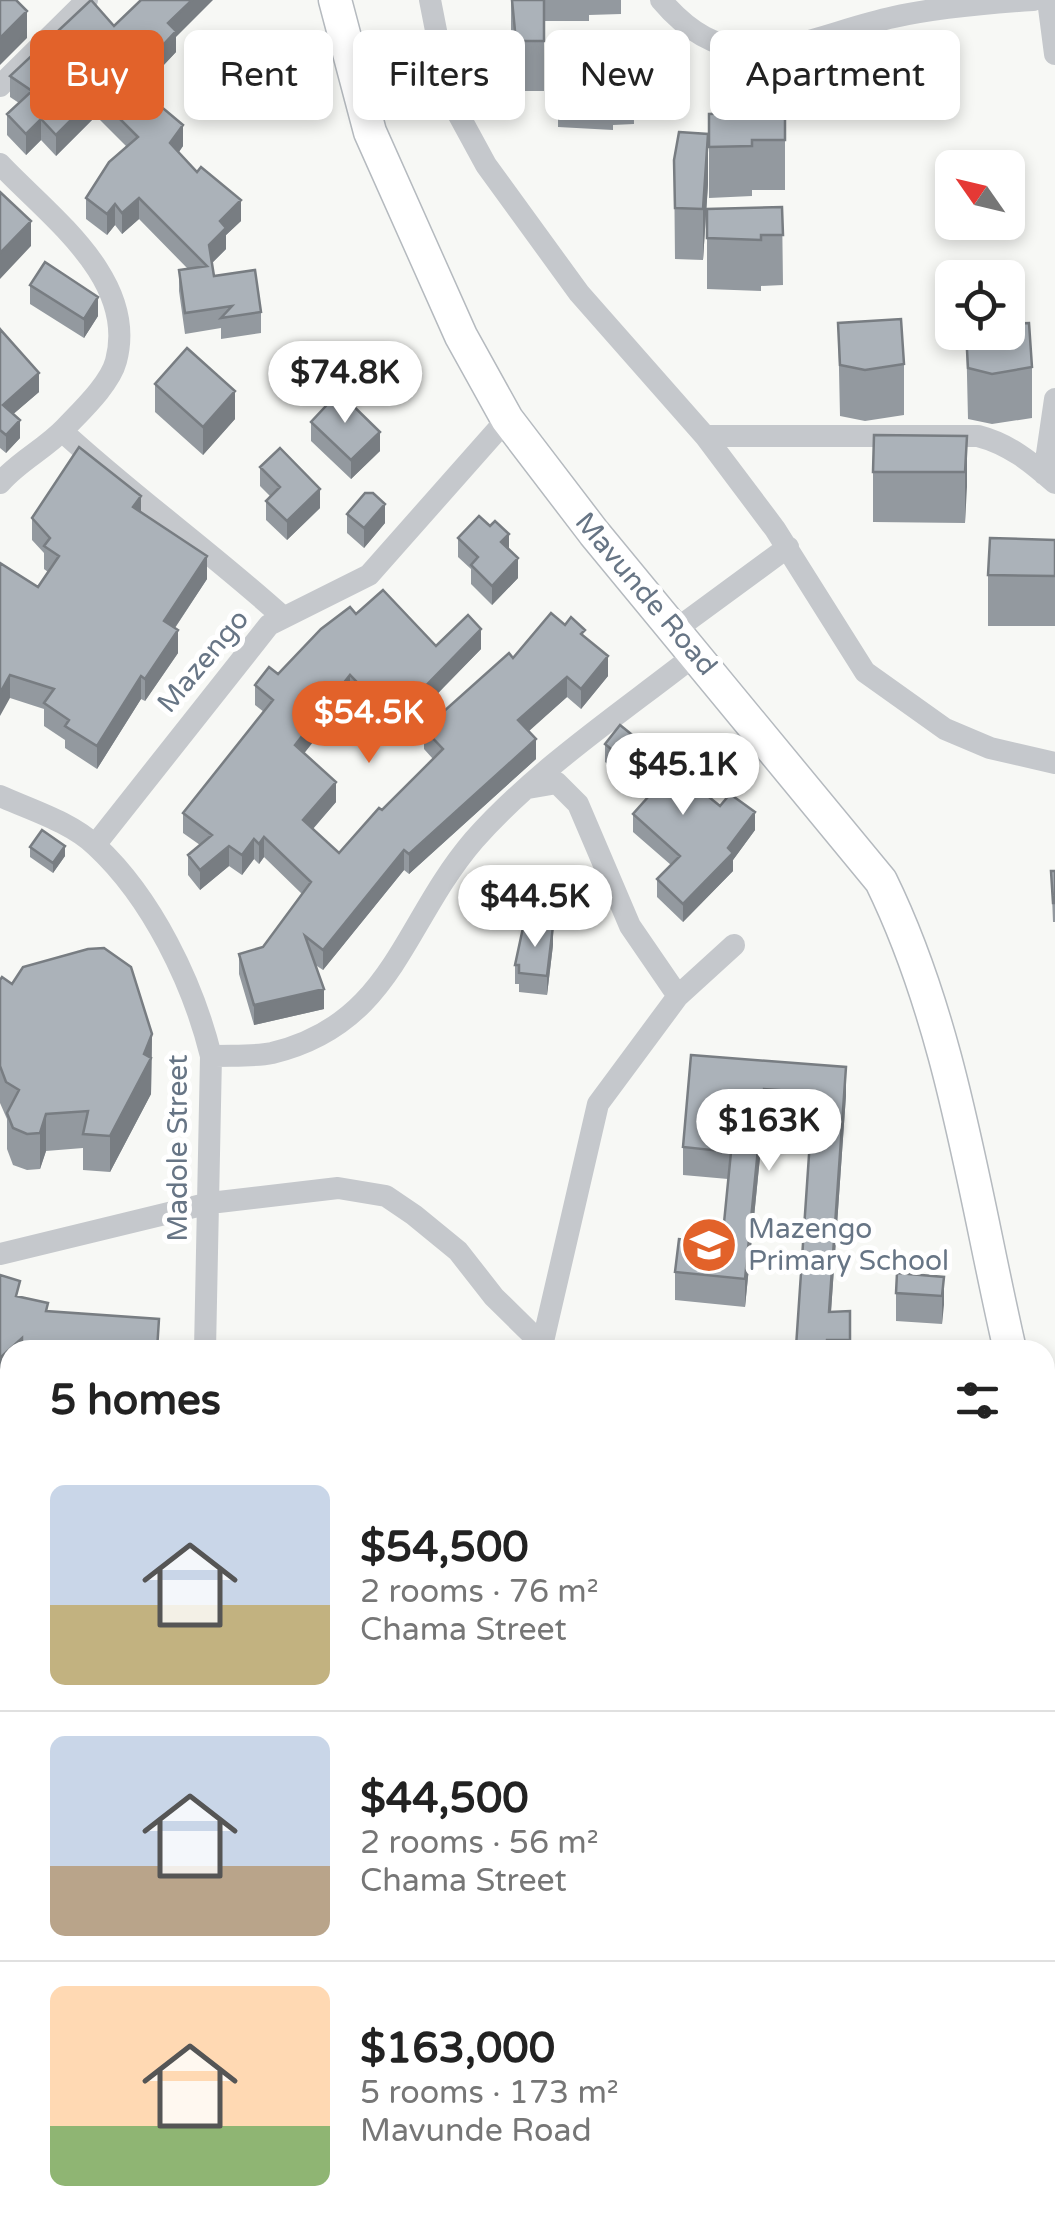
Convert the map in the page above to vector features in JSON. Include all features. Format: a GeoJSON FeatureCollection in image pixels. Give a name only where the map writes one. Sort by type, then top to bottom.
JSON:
{"type":"FeatureCollection","features":[{"type":"Feature","properties":{"kind":"street"},"geometry":{"type":"LineString","coordinates":[[0,86],[88,0]]}},
{"type":"Feature","properties":{"kind":"street","name":"Mavunde Road"},"geometry":{"type":"LineString","coordinates":[[335,0],[370,132],[461,336],[507,419],[872,868],[911,942],[934,1019],[1008,1340]]}},
{"type":"Feature","properties":{"kind":"street"},"geometry":{"type":"LineString","coordinates":[[430,0],[449,98],[486,165],[578,293],[705,436],[788,548],[829,621],[864,672],[945,729],[990,748],[1055,763]]}},
{"type":"Feature","properties":{"kind":"street"},"geometry":{"type":"LineString","coordinates":[[660,0],[694,32],[722,46],[781,51],[895,17],[1033,0]]}},
{"type":"Feature","properties":{"kind":"street"},"geometry":{"type":"LineString","coordinates":[[1048,0],[1055,54]]}},
{"type":"Feature","properties":{"kind":"street"},"geometry":{"type":"LineString","coordinates":[[0,164],[88,256],[115,299],[119,328],[116,363],[62,431],[0,483]]}},
{"type":"Feature","properties":{"kind":"street"},"geometry":{"type":"LineString","coordinates":[[1050,479],[1055,399]]}},
{"type":"Feature","properties":{"kind":"street","name":"Mazengo"},"geometry":{"type":"LineString","coordinates":[[95,844],[252,642],[283,617],[370,576],[507,419]]}},
{"type":"Feature","properties":{"kind":"street"},"geometry":{"type":"LineString","coordinates":[[62,431],[136,498],[183,530],[283,617]]}},
{"type":"Feature","properties":{"kind":"street"},"geometry":{"type":"LineString","coordinates":[[705,436],[978,436],[998,441],[1050,479]]}},
{"type":"Feature","properties":{"kind":"street"},"geometry":{"type":"LineString","coordinates":[[211,1056],[270,1054],[332,1032],[362,1009],[474,841],[788,548]]}},
{"type":"Feature","properties":{"kind":"street"},"geometry":{"type":"LineString","coordinates":[[527,788],[558,783],[578,804],[630,926],[678,996]]}},
{"type":"Feature","properties":{"kind":"street","name":"Madole Street"},"geometry":{"type":"LineString","coordinates":[[0,796],[95,844],[141,903],[178,964],[203,1022],[211,1056],[205,1340]]}},
{"type":"Feature","properties":{"kind":"street"},"geometry":{"type":"LineString","coordinates":[[546,1340],[598,1104],[678,996],[734,946]]}},
{"type":"Feature","properties":{"kind":"street"},"geometry":{"type":"LineString","coordinates":[[0,1254],[210,1203],[338,1188],[386,1196],[458,1251],[494,1297],[536,1340]]}},
{"type":"Feature","properties":{"kind":"building"},"geometry":{"type":"Polygon","coordinates":[[[0,0],[16,0],[27,11],[0,38],[0,0]]]}},
{"type":"Feature","properties":{"kind":"building"},"geometry":{"type":"Polygon","coordinates":[[[91,0],[114,26],[141,0],[192,0],[168,23],[176,31],[164,44],[164,30],[59,30],[91,0]]]}},
{"type":"Feature","properties":{"kind":"building"},"geometry":{"type":"Polygon","coordinates":[[[512,0],[544,0],[544,41],[525,41],[525,30],[515,30],[512,0]]]}},
{"type":"Feature","properties":{"kind":"building"},"geometry":{"type":"Polygon","coordinates":[[[30,57],[30,90],[10,76],[30,57]]]}},
{"type":"Feature","properties":{"kind":"building"},"geometry":{"type":"Polygon","coordinates":[[[30,93],[30,120],[40,120],[26,134],[7,114],[30,93]]]}},
{"type":"Feature","properties":{"kind":"building"},"geometry":{"type":"Polygon","coordinates":[[[164,109],[183,125],[170,143],[197,172],[201,167],[241,200],[220,221],[226,228],[209,245],[214,276],[255,270],[261,312],[221,318],[232,306],[185,313],[179,270],[207,266],[139,198],[122,213],[115,204],[107,214],[86,198],[109,162],[138,137],[121,120],[164,120],[164,109]]]}},
{"type":"Feature","properties":{"kind":"building"},"geometry":{"type":"Polygon","coordinates":[[[709,114],[710,120],[785,120],[785,140],[752,140],[752,146],[709,147],[709,114]]]}},
{"type":"Feature","properties":{"kind":"building"},"geometry":{"type":"Polygon","coordinates":[[[42,120],[71,120],[56,135],[42,120]]]}},
{"type":"Feature","properties":{"kind":"building"},"geometry":{"type":"Polygon","coordinates":[[[679,132],[708,134],[703,209],[675,208],[674,160],[679,132]]]}},
{"type":"Feature","properties":{"kind":"building"},"geometry":{"type":"Polygon","coordinates":[[[0,192],[31,221],[0,253],[0,192]]]}},
{"type":"Feature","properties":{"kind":"building"},"geometry":{"type":"Polygon","coordinates":[[[782,207],[783,235],[761,235],[761,240],[707,238],[707,209],[782,207]]]}},
{"type":"Feature","properties":{"kind":"building"},"geometry":{"type":"Polygon","coordinates":[[[45,262],[98,297],[84,319],[30,285],[45,262]]]}},
{"type":"Feature","properties":{"kind":"building"},"geometry":{"type":"Polygon","coordinates":[[[901,319],[904,364],[865,370],[840,365],[838,323],[901,319]]]}},
{"type":"Feature","properties":{"kind":"building"},"geometry":{"type":"Polygon","coordinates":[[[1025,323],[1029,323],[1032,367],[992,374],[968,368],[967,350],[1025,350],[1025,323]]]}},
{"type":"Feature","properties":{"kind":"building"},"geometry":{"type":"Polygon","coordinates":[[[0,329],[39,373],[3,405],[20,420],[6,435],[0,430],[0,329]]]}},
{"type":"Feature","properties":{"kind":"building"},"geometry":{"type":"Polygon","coordinates":[[[187,348],[235,391],[203,427],[155,384],[187,348]]]}},
{"type":"Feature","properties":{"kind":"building"},"geometry":{"type":"Polygon","coordinates":[[[339,392],[380,432],[351,460],[311,422],[339,392]]]}},
{"type":"Feature","properties":{"kind":"building"},"geometry":{"type":"Polygon","coordinates":[[[874,435],[967,436],[965,472],[873,472],[874,435]]]}},
{"type":"Feature","properties":{"kind":"building"},"geometry":{"type":"Polygon","coordinates":[[[79,447],[141,496],[133,507],[207,556],[164,621],[178,630],[145,679],[141,676],[97,746],[65,726],[69,720],[44,703],[54,689],[10,675],[0,693],[0,563],[38,587],[59,556],[44,546],[50,538],[32,518],[79,447]]]}},
{"type":"Feature","properties":{"kind":"building"},"geometry":{"type":"Polygon","coordinates":[[[280,448],[320,489],[287,521],[266,501],[280,487],[260,467],[280,448]]]}},
{"type":"Feature","properties":{"kind":"building"},"geometry":{"type":"Polygon","coordinates":[[[365,493],[373,493],[385,504],[364,528],[347,514],[365,493]]]}},
{"type":"Feature","properties":{"kind":"building"},"geometry":{"type":"Polygon","coordinates":[[[479,516],[490,526],[495,521],[509,534],[501,542],[518,558],[492,586],[471,565],[478,557],[458,538],[479,516]]]}},
{"type":"Feature","properties":{"kind":"building"},"geometry":{"type":"Polygon","coordinates":[[[990,538],[1055,540],[1055,576],[988,575],[990,538]]]}},
{"type":"Feature","properties":{"kind":"building"},"geometry":{"type":"Polygon","coordinates":[[[383,590],[436,646],[468,615],[481,629],[403,709],[389,695],[379,705],[350,675],[295,745],[336,782],[303,820],[339,853],[379,808],[382,810],[443,749],[424,729],[509,653],[513,658],[551,613],[565,625],[571,617],[585,630],[581,634],[608,656],[581,689],[567,677],[518,720],[536,739],[409,854],[404,850],[323,950],[305,936],[324,989],[254,1005],[239,954],[263,947],[311,882],[264,837],[259,844],[254,839],[242,855],[229,846],[200,870],[188,855],[212,835],[183,813],[273,700],[255,685],[269,667],[278,674],[321,629],[350,607],[356,614],[383,590]]]}},
{"type":"Feature","properties":{"kind":"building"},"geometry":{"type":"Polygon","coordinates":[[[620,725],[720,806],[730,794],[755,812],[728,848],[733,853],[683,904],[657,879],[680,856],[633,814],[657,787],[605,744],[620,725]]]}},
{"type":"Feature","properties":{"kind":"building"},"geometry":{"type":"Polygon","coordinates":[[[42,830],[65,846],[53,863],[30,847],[42,830]]]}},
{"type":"Feature","properties":{"kind":"building"},"geometry":{"type":"Polygon","coordinates":[[[1051,871],[1055,871],[1055,903],[1053,903],[1051,871]]]}},
{"type":"Feature","properties":{"kind":"building"},"geometry":{"type":"Polygon","coordinates":[[[524,923],[553,926],[547,976],[519,973],[519,965],[515,965],[524,923]]]}},
{"type":"Feature","properties":{"kind":"building"},"geometry":{"type":"Polygon","coordinates":[[[104,948],[131,967],[152,1034],[144,1054],[151,1058],[110,1136],[83,1134],[88,1111],[46,1114],[40,1133],[27,1134],[13,1128],[7,1113],[19,1090],[6,1082],[0,1066],[0,980],[2,977],[12,984],[23,967],[104,948]]]}},
{"type":"Feature","properties":{"kind":"building"},"geometry":{"type":"Polygon","coordinates":[[[691,1055],[846,1067],[829,1312],[850,1311],[850,1340],[796,1340],[813,1096],[764,1089],[745,1279],[675,1272],[679,1239],[722,1243],[731,1152],[683,1147],[691,1055]]]}},
{"type":"Feature","properties":{"kind":"building"},"geometry":{"type":"Polygon","coordinates":[[[897,1273],[944,1277],[942,1296],[896,1293],[897,1273]]]}},
{"type":"Feature","properties":{"kind":"building"},"geometry":{"type":"Polygon","coordinates":[[[0,1275],[20,1281],[16,1296],[48,1303],[46,1311],[159,1319],[158,1340],[0,1340],[0,1275]]]}},
{"type":"Feature","properties":{"kind":"place","name":"Mazengo Primary School"},"geometry":{"type":"Point","coordinates":[709,1245]}}]}
